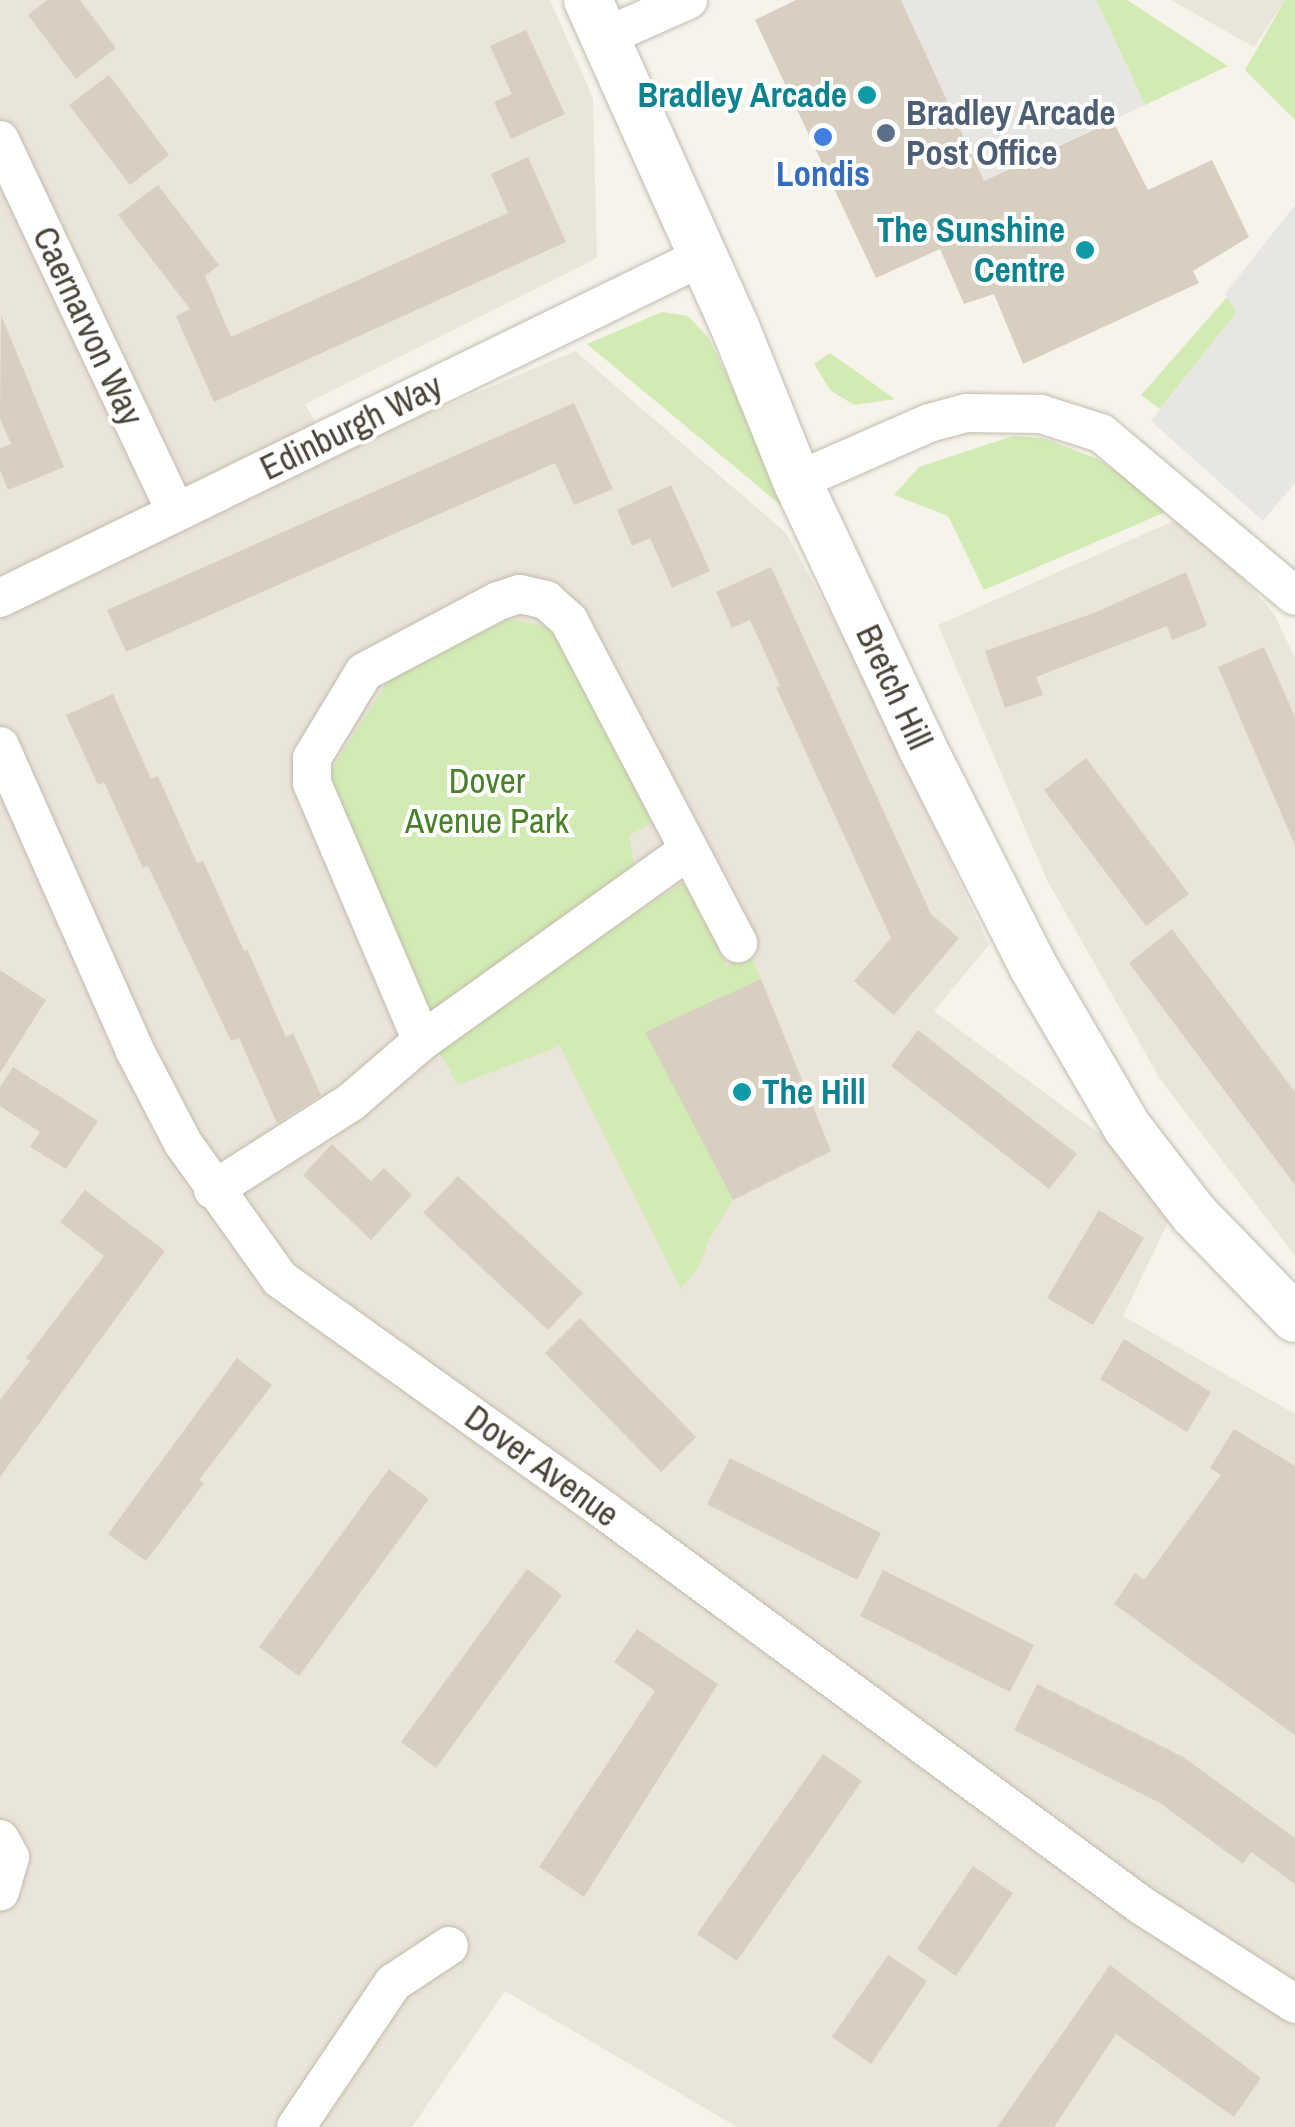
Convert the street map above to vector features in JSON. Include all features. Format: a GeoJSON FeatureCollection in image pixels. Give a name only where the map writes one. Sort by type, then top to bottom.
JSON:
{"type":"FeatureCollection","features":[{"type":"Feature","properties":{"kind":"street"},"geometry":{"type":"LineString","coordinates":[[596,18],[688,0]]}},
{"type":"Feature","properties":{"kind":"street","name":"Bretch Hill"},"geometry":{"type":"LineString","coordinates":[[596,18],[797,481],[974,853],[1084,1058],[1127,1127],[1194,1214],[1295,1318]]}},
{"type":"Feature","properties":{"kind":"street","name":"Caernarvon Way"},"geometry":{"type":"LineString","coordinates":[[0,140],[175,511]]}},
{"type":"Feature","properties":{"kind":"street","name":"Edinburgh Way"},"geometry":{"type":"LineString","coordinates":[[0,598],[702,257]]}},
{"type":"Feature","properties":{"kind":"street"},"geometry":{"type":"LineString","coordinates":[[797,481],[929,423],[967,412],[1041,414],[1101,432],[1295,596]]}},
{"type":"Feature","properties":{"kind":"street"},"geometry":{"type":"LineString","coordinates":[[422,1041],[312,783],[312,758],[364,672],[498,601],[520,594],[546,600],[569,621],[738,943]]}},
{"type":"Feature","properties":{"kind":"street","name":"Dover Avenue"},"geometry":{"type":"LineString","coordinates":[[0,746],[134,1049],[213,1190],[280,1279],[605,1511],[1141,1905],[1295,2004]]}},
{"type":"Feature","properties":{"kind":"street"},"geometry":{"type":"LineString","coordinates":[[213,1190],[351,1102],[422,1041],[689,850]]}},
{"type":"Feature","properties":{"kind":"street"},"geometry":{"type":"LineString","coordinates":[[0,1838],[10,1856],[0,1892]]}},
{"type":"Feature","properties":{"kind":"street"},"geometry":{"type":"LineString","coordinates":[[296,2127],[394,1982],[449,1946]]}},
{"type":"Feature","properties":{"kind":"shaded area"},"geometry":{"type":"Polygon","coordinates":[[[0,0],[550,0],[593,98],[597,258],[305,404],[333,453],[575,351],[786,533],[861,670],[989,945],[934,1011],[1102,1135],[1170,1218],[1123,1316],[1295,1414],[1295,2127],[737,2127],[505,1991],[412,2127],[0,2127],[0,0]]]}},
{"type":"Feature","properties":{"kind":"shaded area"},"geometry":{"type":"Polygon","coordinates":[[[901,0],[1096,0],[1145,105],[984,181],[901,0]]]}},
{"type":"Feature","properties":{"kind":"shaded area"},"geometry":{"type":"Polygon","coordinates":[[[1171,0],[1285,0],[1254,47],[1171,0]]]}},
{"type":"Feature","properties":{"kind":"shaded area"},"geometry":{"type":"Polygon","coordinates":[[[1295,205],[1295,483],[1263,521],[1151,421],[1237,312],[1225,294],[1295,205]]]}},
{"type":"Feature","properties":{"kind":"shaded area"},"geometry":{"type":"Polygon","coordinates":[[[1176,520],[1241,576],[1274,614],[1295,658],[1295,1256],[1160,1079],[1047,880],[938,625],[1176,520]]]}},
{"type":"Feature","properties":{"kind":"green space"},"geometry":{"type":"Polygon","coordinates":[[[1096,0],[1127,0],[1228,66],[1145,105],[1096,0]]]}},
{"type":"Feature","properties":{"kind":"green space"},"geometry":{"type":"Polygon","coordinates":[[[1285,0],[1295,0],[1295,120],[1245,70],[1285,0]]]}},
{"type":"Feature","properties":{"kind":"green space"},"geometry":{"type":"Polygon","coordinates":[[[1228,296],[1237,312],[1160,409],[1141,395],[1228,296]]]}},
{"type":"Feature","properties":{"kind":"green space"},"geometry":{"type":"Polygon","coordinates":[[[662,312],[688,316],[709,338],[790,513],[587,344],[662,312]]]}},
{"type":"Feature","properties":{"kind":"green space"},"geometry":{"type":"Polygon","coordinates":[[[830,353],[895,399],[854,405],[830,390],[814,364],[830,353]]]}},
{"type":"Feature","properties":{"kind":"green space"},"geometry":{"type":"Polygon","coordinates":[[[1013,436],[1044,438],[1097,459],[1136,483],[1168,511],[984,590],[948,516],[894,495],[919,467],[1013,436]]]}},
{"type":"Feature","properties":{"kind":"green space","name":"Dover Avenue Park"},"geometry":{"type":"Polygon","coordinates":[[[508,619],[553,628],[656,821],[629,835],[636,875],[429,1022],[331,792],[332,769],[393,673],[508,619]]]}},
{"type":"Feature","properties":{"kind":"green space"},"geometry":{"type":"Polygon","coordinates":[[[684,882],[727,966],[750,954],[761,979],[646,1032],[733,1200],[710,1237],[699,1266],[681,1289],[560,1046],[458,1085],[435,1045],[684,882]]]}},
{"type":"Feature","properties":{"kind":"building"},"geometry":{"type":"Polygon","coordinates":[[[47,0],[80,0],[116,48],[76,79],[28,15],[47,0]]]}},
{"type":"Feature","properties":{"kind":"building"},"geometry":{"type":"Polygon","coordinates":[[[796,0],[901,0],[984,181],[1113,121],[1148,190],[1212,160],[1249,237],[1193,271],[1199,283],[1023,364],[994,294],[964,304],[940,249],[876,278],[755,20],[796,0]]]}},
{"type":"Feature","properties":{"kind":"building"},"geometry":{"type":"Polygon","coordinates":[[[526,30],[565,114],[511,139],[494,102],[512,94],[490,46],[526,30]]]}},
{"type":"Feature","properties":{"kind":"building"},"geometry":{"type":"Polygon","coordinates":[[[109,75],[169,155],[130,185],[69,105],[109,75]]]}},
{"type":"Feature","properties":{"kind":"building"},"geometry":{"type":"Polygon","coordinates":[[[528,157],[566,242],[214,402],[176,316],[190,309],[118,215],[158,185],[219,265],[205,276],[231,337],[508,213],[491,174],[528,157]]]}},
{"type":"Feature","properties":{"kind":"building"},"geometry":{"type":"Polygon","coordinates":[[[1,315],[64,467],[8,490],[0,470],[0,448],[11,444],[0,419],[1,315]]]}},
{"type":"Feature","properties":{"kind":"building"},"geometry":{"type":"Polygon","coordinates":[[[574,403],[613,489],[574,505],[555,463],[126,652],[107,610],[574,403]]]}},
{"type":"Feature","properties":{"kind":"building"},"geometry":{"type":"Polygon","coordinates":[[[671,485],[710,571],[672,588],[650,538],[632,546],[617,510],[671,485]]]}},
{"type":"Feature","properties":{"kind":"building"},"geometry":{"type":"Polygon","coordinates":[[[771,567],[931,914],[959,938],[894,1015],[854,981],[891,938],[776,687],[780,686],[750,620],[732,628],[716,592],[771,567]]]}},
{"type":"Feature","properties":{"kind":"building"},"geometry":{"type":"Polygon","coordinates":[[[1186,572],[1207,626],[1172,640],[1167,626],[1036,677],[1043,695],[1005,708],[985,651],[1094,613],[1186,572]]]}},
{"type":"Feature","properties":{"kind":"building"},"geometry":{"type":"Polygon","coordinates":[[[1264,647],[1295,717],[1295,845],[1218,667],[1264,647]]]}},
{"type":"Feature","properties":{"kind":"building"},"geometry":{"type":"Polygon","coordinates":[[[113,694],[151,779],[158,776],[197,863],[203,861],[286,1037],[293,1033],[321,1095],[277,1123],[239,1038],[231,1041],[148,866],[143,868],[104,782],[98,785],[66,715],[113,694]]]}},
{"type":"Feature","properties":{"kind":"building"},"geometry":{"type":"Polygon","coordinates":[[[1086,758],[1189,894],[1146,926],[1044,790],[1086,758]]]}},
{"type":"Feature","properties":{"kind":"building"},"geometry":{"type":"Polygon","coordinates":[[[1172,929],[1295,1092],[1295,1185],[1129,963],[1172,929]]]}},
{"type":"Feature","properties":{"kind":"building"},"geometry":{"type":"Polygon","coordinates":[[[0,970],[46,1000],[0,1073],[0,970]]]}},
{"type":"Feature","properties":{"kind":"building","name":"The Hill"},"geometry":{"type":"Polygon","coordinates":[[[761,979],[831,1151],[733,1200],[645,1032],[761,979]]]}},
{"type":"Feature","properties":{"kind":"building"},"geometry":{"type":"Polygon","coordinates":[[[918,1030],[1077,1154],[1049,1189],[891,1066],[918,1030]]]}},
{"type":"Feature","properties":{"kind":"building"},"geometry":{"type":"Polygon","coordinates":[[[13,1067],[98,1121],[66,1169],[30,1147],[40,1132],[0,1106],[0,1087],[13,1067]]]}},
{"type":"Feature","properties":{"kind":"building"},"geometry":{"type":"Polygon","coordinates":[[[332,1144],[371,1181],[384,1168],[412,1195],[371,1240],[303,1175],[332,1144]]]}},
{"type":"Feature","properties":{"kind":"building"},"geometry":{"type":"Polygon","coordinates":[[[458,1176],[583,1293],[548,1330],[423,1213],[458,1176]]]}},
{"type":"Feature","properties":{"kind":"building"},"geometry":{"type":"Polygon","coordinates":[[[85,1190],[165,1251],[0,1477],[0,1400],[30,1361],[26,1358],[104,1256],[60,1222],[85,1190]]]}},
{"type":"Feature","properties":{"kind":"building"},"geometry":{"type":"Polygon","coordinates":[[[1099,1210],[1144,1238],[1093,1325],[1047,1298],[1099,1210]]]}},
{"type":"Feature","properties":{"kind":"building"},"geometry":{"type":"Polygon","coordinates":[[[580,1318],[696,1437],[661,1472],[545,1353],[580,1318]]]}},
{"type":"Feature","properties":{"kind":"building"},"geometry":{"type":"Polygon","coordinates":[[[1124,1339],[1211,1392],[1187,1432],[1100,1379],[1124,1339]]]}},
{"type":"Feature","properties":{"kind":"building"},"geometry":{"type":"Polygon","coordinates":[[[237,1358],[272,1385],[199,1480],[204,1483],[146,1561],[108,1534],[237,1358]]]}},
{"type":"Feature","properties":{"kind":"building"},"geometry":{"type":"Polygon","coordinates":[[[1234,1429],[1295,1466],[1295,1735],[1114,1604],[1135,1573],[1144,1580],[1221,1475],[1210,1468],[1234,1429]]]}},
{"type":"Feature","properties":{"kind":"building"},"geometry":{"type":"Polygon","coordinates":[[[730,1458],[881,1533],[857,1580],[707,1504],[730,1458]]]}},
{"type":"Feature","properties":{"kind":"building"},"geometry":{"type":"Polygon","coordinates":[[[389,1469],[429,1499],[299,1676],[259,1647],[389,1469]]]}},
{"type":"Feature","properties":{"kind":"building"},"geometry":{"type":"Polygon","coordinates":[[[527,1569],[562,1595],[436,1768],[401,1742],[527,1569]]]}},
{"type":"Feature","properties":{"kind":"building"},"geometry":{"type":"Polygon","coordinates":[[[883,1570],[1034,1645],[1010,1692],[860,1616],[883,1570]]]}},
{"type":"Feature","properties":{"kind":"building"},"geometry":{"type":"Polygon","coordinates":[[[637,1629],[718,1684],[584,1897],[539,1867],[655,1691],[614,1662],[637,1629]]]}},
{"type":"Feature","properties":{"kind":"building"},"geometry":{"type":"Polygon","coordinates":[[[1037,1684],[1183,1757],[1295,1838],[1295,1884],[1251,1852],[1243,1864],[1160,1803],[1014,1730],[1037,1684]]]}},
{"type":"Feature","properties":{"kind":"building"},"geometry":{"type":"Polygon","coordinates":[[[823,1754],[862,1781],[737,1961],[697,1934],[823,1754]]]}},
{"type":"Feature","properties":{"kind":"building"},"geometry":{"type":"Polygon","coordinates":[[[973,1866],[1013,1893],[956,1976],[917,1949],[973,1866]]]}},
{"type":"Feature","properties":{"kind":"building"},"geometry":{"type":"Polygon","coordinates":[[[888,1955],[927,1981],[871,2064],[832,2037],[888,1955]]]}},
{"type":"Feature","properties":{"kind":"building"},"geometry":{"type":"Polygon","coordinates":[[[1110,1965],[1261,2078],[1234,2117],[1116,2034],[1054,2127],[997,2127],[1110,1965]]]}},
{"type":"Feature","properties":{"kind":"place","name":"Bradley Arcade"},"geometry":{"type":"Point","coordinates":[867,95]}},
{"type":"Feature","properties":{"kind":"place","name":"Bradley Arcade Post Office"},"geometry":{"type":"Point","coordinates":[886,133]}},
{"type":"Feature","properties":{"kind":"place","name":"Londis"},"geometry":{"type":"Point","coordinates":[823,137]}},
{"type":"Feature","properties":{"kind":"place","name":"The Sunshine Centre"},"geometry":{"type":"Point","coordinates":[1085,250]}},
{"type":"Feature","properties":{"kind":"place","name":"The Hill"},"geometry":{"type":"Point","coordinates":[742,1092]}}]}
